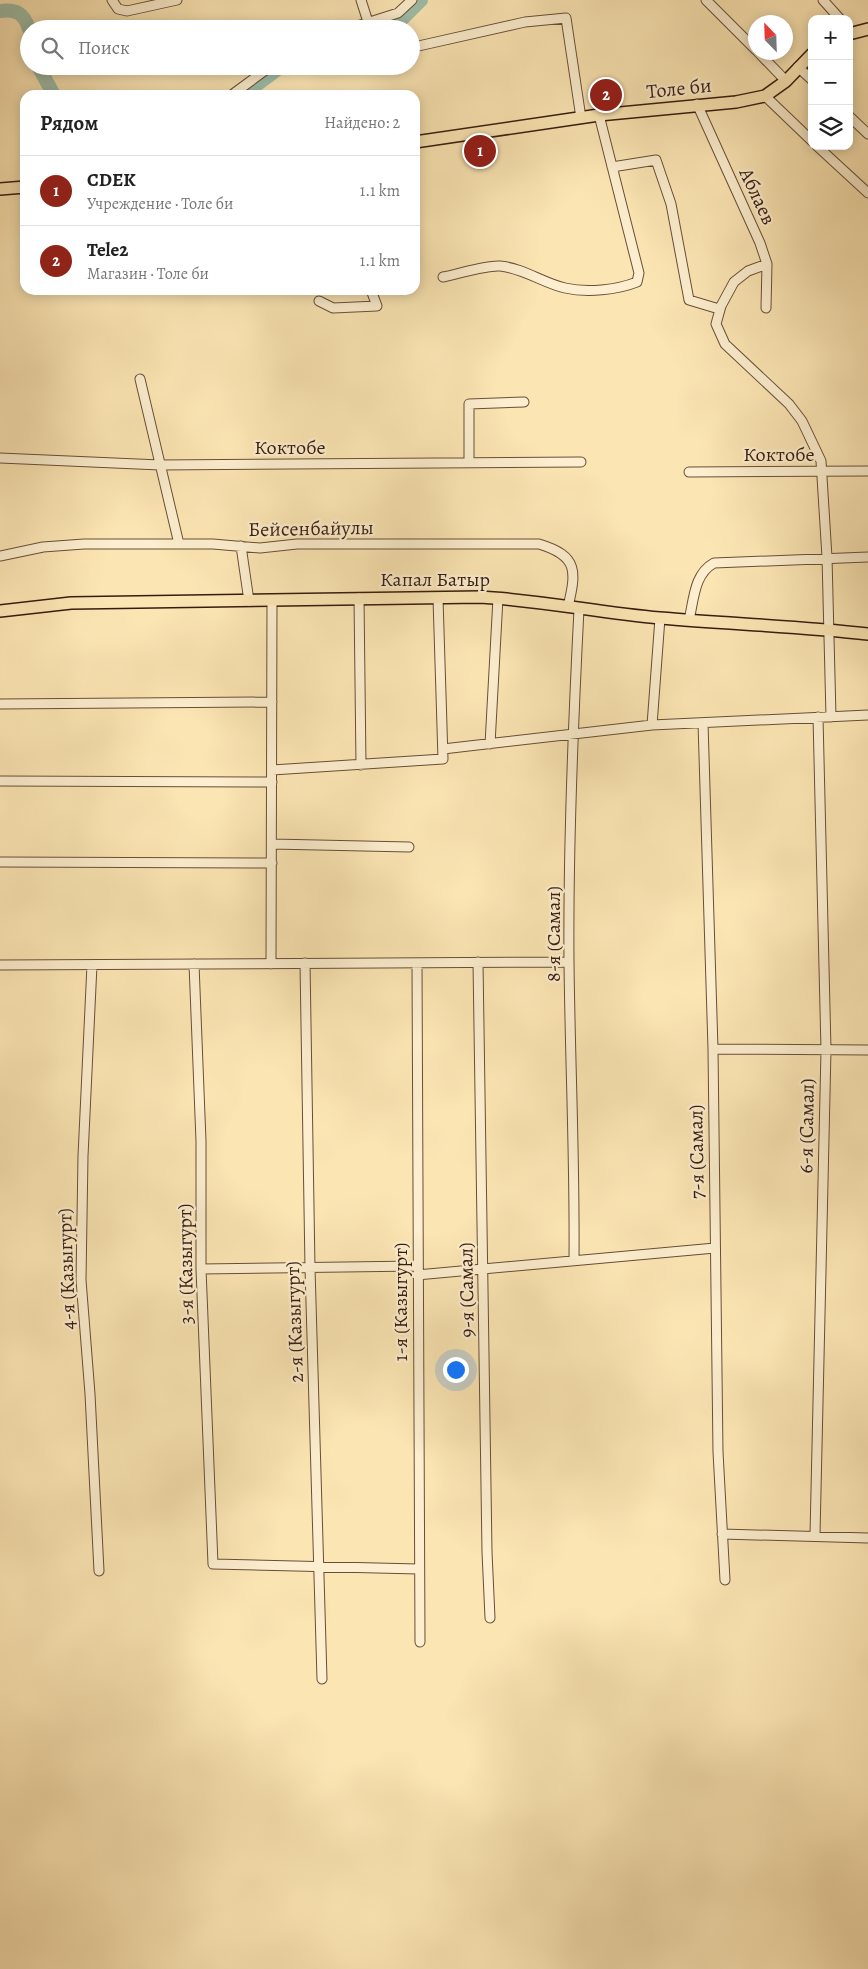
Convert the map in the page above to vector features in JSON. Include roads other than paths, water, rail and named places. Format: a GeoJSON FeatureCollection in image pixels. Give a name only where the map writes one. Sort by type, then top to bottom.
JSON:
{"type":"FeatureCollection","features":[{"type":"Feature","properties":{"kind":"main road"},"geometry":{"type":"LineString","coordinates":[[853,34],[868,29]]}},
{"type":"Feature","properties":{"kind":"main road"},"geometry":{"type":"LineString","coordinates":[[853,36],[868,39]]}},
{"type":"Feature","properties":{"kind":"main road","name":"Толе би"},"geometry":{"type":"LineString","coordinates":[[420,141],[599,115],[697,104],[736,102],[765,96],[786,80],[808,58]]}},
{"type":"Feature","properties":{"kind":"main road"},"geometry":{"type":"LineString","coordinates":[[0,189],[20,187]]}},
{"type":"Feature","properties":{"kind":"main road","name":"Капал Батыр"},"geometry":{"type":"LineString","coordinates":[[0,611],[71,603],[249,602],[359,598],[498,598],[519,599],[573,608],[660,618],[868,634]]}},
{"type":"Feature","properties":{"kind":"street"},"geometry":{"type":"LineString","coordinates":[[112,0],[118,9],[127,12],[177,0]]}},
{"type":"Feature","properties":{"kind":"street"},"geometry":{"type":"LineString","coordinates":[[361,0],[367,20]]}},
{"type":"Feature","properties":{"kind":"street"},"geometry":{"type":"LineString","coordinates":[[375,20],[398,13],[412,0]]}},
{"type":"Feature","properties":{"kind":"street"},"geometry":{"type":"LineString","coordinates":[[706,0],[748,42]]}},
{"type":"Feature","properties":{"kind":"street"},"geometry":{"type":"LineString","coordinates":[[829,2],[837,15]]}},
{"type":"Feature","properties":{"kind":"street"},"geometry":{"type":"LineString","coordinates":[[420,46],[525,22],[566,18],[581,118]]}},
{"type":"Feature","properties":{"kind":"street"},"geometry":{"type":"LineString","coordinates":[[766,60],[786,80]]}},
{"type":"Feature","properties":{"kind":"street"},"geometry":{"type":"LineString","coordinates":[[798,67],[808,76]]}},
{"type":"Feature","properties":{"kind":"street"},"geometry":{"type":"LineString","coordinates":[[238,90],[259,75]]}},
{"type":"Feature","properties":{"kind":"street"},"geometry":{"type":"LineString","coordinates":[[765,96],[808,137]]}},
{"type":"Feature","properties":{"kind":"street","name":"Аблаев"},"geometry":{"type":"LineString","coordinates":[[697,104],[760,243],[767,264],[766,308]]}},
{"type":"Feature","properties":{"kind":"street"},"geometry":{"type":"LineString","coordinates":[[443,277],[498,266],[520,271],[565,288],[586,290],[626,286],[637,282],[639,274],[599,115]]}},
{"type":"Feature","properties":{"kind":"street"},"geometry":{"type":"LineString","coordinates":[[853,120],[868,134]]}},
{"type":"Feature","properties":{"kind":"street"},"geometry":{"type":"LineString","coordinates":[[821,150],[868,194]]}},
{"type":"Feature","properties":{"kind":"street"},"geometry":{"type":"LineString","coordinates":[[612,167],[656,160],[671,204],[689,300],[719,309]]}},
{"type":"Feature","properties":{"kind":"street"},"geometry":{"type":"LineString","coordinates":[[767,264],[738,277],[719,309],[716,324],[720,337],[789,404],[814,445],[823,472],[831,717]]}},
{"type":"Feature","properties":{"kind":"street"},"geometry":{"type":"LineString","coordinates":[[319,301],[334,308],[377,306],[373,295]]}},
{"type":"Feature","properties":{"kind":"street"},"geometry":{"type":"LineString","coordinates":[[140,379],[178,544]]}},
{"type":"Feature","properties":{"kind":"street"},"geometry":{"type":"LineString","coordinates":[[468,463],[469,404],[524,402]]}},
{"type":"Feature","properties":{"kind":"street","name":"Коктобе"},"geometry":{"type":"LineString","coordinates":[[0,458],[160,465],[581,462]]}},
{"type":"Feature","properties":{"kind":"street","name":"Коктобе"},"geometry":{"type":"LineString","coordinates":[[690,472],[868,471]]}},
{"type":"Feature","properties":{"kind":"street","name":"Бейсенбайулы"},"geometry":{"type":"LineString","coordinates":[[0,556],[43,547],[75,545],[539,544],[558,549],[569,562],[574,577],[573,608]]}},
{"type":"Feature","properties":{"kind":"street"},"geometry":{"type":"LineString","coordinates":[[240,546],[249,602]]}},
{"type":"Feature","properties":{"kind":"street"},"geometry":{"type":"LineString","coordinates":[[689,620],[699,576],[705,568],[714,563],[827,557],[868,557]]}},
{"type":"Feature","properties":{"kind":"street"},"geometry":{"type":"LineString","coordinates":[[359,598],[361,765]]}},
{"type":"Feature","properties":{"kind":"street"},"geometry":{"type":"LineString","coordinates":[[272,770],[443,759],[438,598]]}},
{"type":"Feature","properties":{"kind":"street"},"geometry":{"type":"LineString","coordinates":[[490,744],[498,598]]}},
{"type":"Feature","properties":{"kind":"street"},"geometry":{"type":"LineString","coordinates":[[272,601],[272,964]]}},
{"type":"Feature","properties":{"kind":"street","name":"8-я (Самал)"},"geometry":{"type":"LineString","coordinates":[[573,608],[569,962],[575,1140],[574,1259]]}},
{"type":"Feature","properties":{"kind":"street"},"geometry":{"type":"LineString","coordinates":[[652,725],[660,618]]}},
{"type":"Feature","properties":{"kind":"street"},"geometry":{"type":"LineString","coordinates":[[0,704],[272,702]]}},
{"type":"Feature","properties":{"kind":"street"},"geometry":{"type":"LineString","coordinates":[[442,749],[572,736],[652,725],[868,715]]}},
{"type":"Feature","properties":{"kind":"street","name":"6-я (Самал)"},"geometry":{"type":"LineString","coordinates":[[815,1535],[826,1050],[818,717]]}},
{"type":"Feature","properties":{"kind":"street","name":"7-я (Самал)"},"geometry":{"type":"LineString","coordinates":[[703,723],[713,1048],[718,1452],[725,1580]]}},
{"type":"Feature","properties":{"kind":"street"},"geometry":{"type":"LineString","coordinates":[[0,781],[272,782]]}},
{"type":"Feature","properties":{"kind":"street"},"geometry":{"type":"LineString","coordinates":[[272,844],[409,847]]}},
{"type":"Feature","properties":{"kind":"street"},"geometry":{"type":"LineString","coordinates":[[0,862],[272,863]]}},
{"type":"Feature","properties":{"kind":"street","name":"1-я (Казыгурт)"},"geometry":{"type":"LineString","coordinates":[[416,962],[418,1570],[420,1642]]}},
{"type":"Feature","properties":{"kind":"street","name":"9-я (Самал)"},"geometry":{"type":"LineString","coordinates":[[478,962],[487,1552],[490,1618]]}},
{"type":"Feature","properties":{"kind":"street"},"geometry":{"type":"LineString","coordinates":[[0,965],[569,962]]}},
{"type":"Feature","properties":{"kind":"street","name":"2-я (Казыгурт)"},"geometry":{"type":"LineString","coordinates":[[304,963],[310,1268],[322,1680]]}},
{"type":"Feature","properties":{"kind":"street","name":"3-я (Казыгурт)"},"geometry":{"type":"LineString","coordinates":[[194,964],[201,1141],[202,1270],[213,1564],[318,1568]]}},
{"type":"Feature","properties":{"kind":"street","name":"4-я (Казыгурт)"},"geometry":{"type":"LineString","coordinates":[[92,965],[83,1176],[81,1280],[90,1394],[99,1571]]}},
{"type":"Feature","properties":{"kind":"street"},"geometry":{"type":"LineString","coordinates":[[713,1048],[868,1050]]}},
{"type":"Feature","properties":{"kind":"street"},"geometry":{"type":"LineString","coordinates":[[202,1270],[310,1268],[417,1270],[484,1268],[715,1248]]}},
{"type":"Feature","properties":{"kind":"street"},"geometry":{"type":"LineString","coordinates":[[722,1534],[815,1535],[868,1538]]}},
{"type":"Feature","properties":{"kind":"street"},"geometry":{"type":"LineString","coordinates":[[318,1568],[418,1570]]}},
{"type":"Feature","properties":{"kind":"waterway"},"geometry":{"type":"LineString","coordinates":[[399,20],[421,0]]}},
{"type":"Feature","properties":{"kind":"waterway"},"geometry":{"type":"LineString","coordinates":[[0,11],[19,13],[25,20]]}},
{"type":"Feature","properties":{"kind":"waterway"},"geometry":{"type":"LineString","coordinates":[[43,75],[51,90]]}},
{"type":"Feature","properties":{"kind":"waterway"},"geometry":{"type":"LineString","coordinates":[[250,90],[270,75]]}},
{"type":"Feature","properties":{"kind":"place","name":"Tele2"},"geometry":{"type":"Point","coordinates":[606,95]}},
{"type":"Feature","properties":{"kind":"place","name":"CDEK"},"geometry":{"type":"Point","coordinates":[480,151]}}]}
